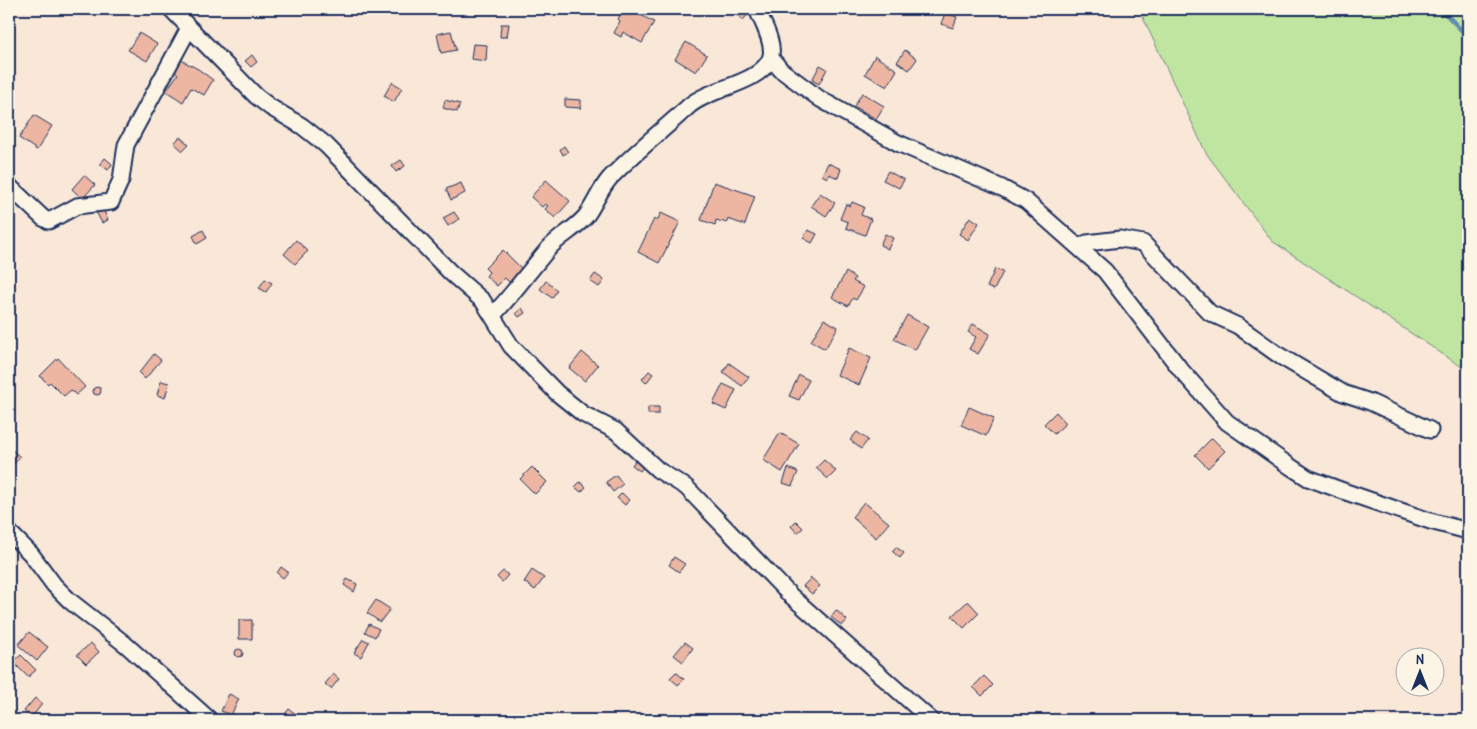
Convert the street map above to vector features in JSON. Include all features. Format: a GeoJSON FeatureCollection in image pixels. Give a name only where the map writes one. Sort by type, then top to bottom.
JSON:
{"type":"FeatureCollection","features":[{"type":"Feature","properties":{"kind":"street"},"geometry":{"type":"LineString","coordinates":[[171,9],[256,96],[270,107],[302,126],[326,145],[451,273],[483,301],[511,346],[557,393],[583,414],[616,431],[658,470],[686,487],[790,595],[931,720]]}},
{"type":"Feature","properties":{"kind":"street"},"geometry":{"type":"LineString","coordinates":[[758,9],[769,39],[771,58],[781,70],[820,99],[898,143],[1002,188],[1026,201],[1079,247],[1105,271],[1181,370],[1228,422],[1308,478],[1430,521],[1468,531]]}},
{"type":"Feature","properties":{"kind":"street"},"geometry":{"type":"LineString","coordinates":[[9,186],[43,218],[49,220],[78,206],[111,202],[120,180],[126,145],[189,28]]}},
{"type":"Feature","properties":{"kind":"street"},"geometry":{"type":"LineString","coordinates":[[493,315],[518,288],[549,248],[576,227],[586,216],[609,179],[640,150],[698,99],[756,73],[765,67],[771,58]]}},
{"type":"Feature","properties":{"kind":"street"},"geometry":{"type":"LineString","coordinates":[[1079,247],[1087,243],[1120,238],[1143,243],[1210,313],[1238,326],[1280,356],[1343,393],[1370,402],[1430,430]]}},
{"type":"Feature","properties":{"kind":"street"},"geometry":{"type":"LineString","coordinates":[[9,532],[31,554],[70,602],[124,644],[210,720]]}},
{"type":"Feature","properties":{"kind":"green space"},"geometry":{"type":"Polygon","coordinates":[[[1139,9],[1468,9],[1468,371],[1272,241],[1206,153],[1139,9]]]}},
{"type":"Feature","properties":{"kind":"building"},"geometry":{"type":"Polygon","coordinates":[[[623,9],[629,9],[654,22],[642,43],[623,32],[621,37],[614,33],[623,9]]]}},
{"type":"Feature","properties":{"kind":"building"},"geometry":{"type":"Polygon","coordinates":[[[741,9],[753,9],[743,20],[736,14],[741,9]]]}},
{"type":"Feature","properties":{"kind":"building"},"geometry":{"type":"Polygon","coordinates":[[[911,9],[927,9],[923,15],[911,9]]]}},
{"type":"Feature","properties":{"kind":"building"},"geometry":{"type":"Polygon","coordinates":[[[945,13],[957,17],[953,28],[941,24],[945,13]]]}},
{"type":"Feature","properties":{"kind":"building"},"geometry":{"type":"Polygon","coordinates":[[[501,24],[509,24],[507,37],[500,37],[501,24]]]}},
{"type":"Feature","properties":{"kind":"building"},"geometry":{"type":"Polygon","coordinates":[[[451,31],[456,50],[441,53],[437,34],[451,31]]]}},
{"type":"Feature","properties":{"kind":"building"},"geometry":{"type":"Polygon","coordinates":[[[139,33],[157,44],[147,61],[128,50],[139,33]]]}},
{"type":"Feature","properties":{"kind":"building"},"geometry":{"type":"Polygon","coordinates":[[[686,42],[707,55],[696,72],[675,59],[686,42]]]}},
{"type":"Feature","properties":{"kind":"building"},"geometry":{"type":"Polygon","coordinates":[[[473,44],[487,45],[486,61],[471,59],[473,44]]]}},
{"type":"Feature","properties":{"kind":"building"},"geometry":{"type":"Polygon","coordinates":[[[905,50],[917,59],[909,70],[897,62],[905,50]]]}},
{"type":"Feature","properties":{"kind":"building"},"geometry":{"type":"Polygon","coordinates":[[[252,55],[257,62],[251,67],[245,61],[252,55]]]}},
{"type":"Feature","properties":{"kind":"building"},"geometry":{"type":"Polygon","coordinates":[[[875,56],[897,70],[887,87],[865,74],[875,56]]]}},
{"type":"Feature","properties":{"kind":"building"},"geometry":{"type":"Polygon","coordinates":[[[181,60],[213,80],[204,95],[191,88],[183,102],[166,91],[178,74],[174,71],[181,60]]]}},
{"type":"Feature","properties":{"kind":"building"},"geometry":{"type":"Polygon","coordinates":[[[820,65],[827,69],[819,84],[812,80],[820,65]]]}},
{"type":"Feature","properties":{"kind":"building"},"geometry":{"type":"Polygon","coordinates":[[[392,82],[402,88],[394,102],[384,96],[392,82]]]}},
{"type":"Feature","properties":{"kind":"building"},"geometry":{"type":"Polygon","coordinates":[[[862,93],[884,106],[876,119],[854,106],[862,93]]]}},
{"type":"Feature","properties":{"kind":"building"},"geometry":{"type":"Polygon","coordinates":[[[565,99],[581,100],[581,108],[565,107],[565,99]]]}},
{"type":"Feature","properties":{"kind":"building"},"geometry":{"type":"Polygon","coordinates":[[[445,100],[460,104],[457,112],[443,108],[445,100]]]}},
{"type":"Feature","properties":{"kind":"building"},"geometry":{"type":"Polygon","coordinates":[[[34,115],[52,126],[37,150],[19,138],[34,115]]]}},
{"type":"Feature","properties":{"kind":"building"},"geometry":{"type":"Polygon","coordinates":[[[180,137],[189,145],[183,151],[174,143],[180,137]]]}},
{"type":"Feature","properties":{"kind":"building"},"geometry":{"type":"Polygon","coordinates":[[[564,146],[568,152],[563,155],[560,149],[564,146]]]}},
{"type":"Feature","properties":{"kind":"building"},"geometry":{"type":"Polygon","coordinates":[[[105,158],[112,164],[108,170],[100,164],[105,158]]]}},
{"type":"Feature","properties":{"kind":"building"},"geometry":{"type":"Polygon","coordinates":[[[401,160],[405,166],[396,172],[392,166],[401,160]]]}},
{"type":"Feature","properties":{"kind":"building"},"geometry":{"type":"Polygon","coordinates":[[[828,163],[841,169],[838,178],[829,174],[827,178],[822,175],[828,163]]]}},
{"type":"Feature","properties":{"kind":"building"},"geometry":{"type":"Polygon","coordinates":[[[888,171],[904,180],[899,188],[883,180],[888,171]]]}},
{"type":"Feature","properties":{"kind":"building"},"geometry":{"type":"Polygon","coordinates":[[[84,175],[95,185],[82,199],[72,189],[84,175]]]}},
{"type":"Feature","properties":{"kind":"building"},"geometry":{"type":"Polygon","coordinates":[[[546,180],[570,201],[555,218],[545,209],[548,206],[545,204],[542,207],[531,197],[546,180]]]}},
{"type":"Feature","properties":{"kind":"building"},"geometry":{"type":"Polygon","coordinates":[[[714,182],[755,196],[745,225],[728,219],[727,223],[716,220],[715,225],[701,220],[714,182]]]}},
{"type":"Feature","properties":{"kind":"building"},"geometry":{"type":"Polygon","coordinates":[[[461,183],[465,193],[451,200],[446,189],[461,183]]]}},
{"type":"Feature","properties":{"kind":"building"},"geometry":{"type":"Polygon","coordinates":[[[820,193],[835,203],[826,216],[811,206],[820,193]]]}},
{"type":"Feature","properties":{"kind":"building"},"geometry":{"type":"Polygon","coordinates":[[[852,202],[864,207],[861,215],[871,219],[865,235],[846,228],[848,222],[840,219],[846,204],[850,206],[852,202]]]}},
{"type":"Feature","properties":{"kind":"building"},"geometry":{"type":"Polygon","coordinates":[[[102,207],[108,220],[102,223],[95,210],[102,207]]]}},
{"type":"Feature","properties":{"kind":"building"},"geometry":{"type":"Polygon","coordinates":[[[454,212],[459,219],[448,226],[443,218],[454,212]]]}},
{"type":"Feature","properties":{"kind":"building"},"geometry":{"type":"Polygon","coordinates":[[[661,213],[680,222],[659,263],[638,252],[654,219],[657,221],[661,213]]]}},
{"type":"Feature","properties":{"kind":"building"},"geometry":{"type":"Polygon","coordinates":[[[970,217],[979,223],[968,240],[959,234],[970,217]]]}},
{"type":"Feature","properties":{"kind":"building"},"geometry":{"type":"Polygon","coordinates":[[[203,230],[207,238],[197,244],[193,236],[203,230]]]}},
{"type":"Feature","properties":{"kind":"building"},"geometry":{"type":"Polygon","coordinates":[[[808,230],[817,234],[812,243],[803,238],[808,230]]]}},
{"type":"Feature","properties":{"kind":"building"},"geometry":{"type":"Polygon","coordinates":[[[885,234],[893,238],[888,249],[880,245],[885,234]]]}},
{"type":"Feature","properties":{"kind":"building"},"geometry":{"type":"Polygon","coordinates":[[[296,240],[308,251],[295,264],[284,254],[296,240]]]}},
{"type":"Feature","properties":{"kind":"building"},"geometry":{"type":"Polygon","coordinates":[[[503,250],[525,272],[512,285],[505,278],[497,286],[486,276],[489,272],[485,268],[503,250]]]}},
{"type":"Feature","properties":{"kind":"building"},"geometry":{"type":"Polygon","coordinates":[[[995,269],[1003,272],[994,290],[987,287],[995,269]]]}},
{"type":"Feature","properties":{"kind":"building"},"geometry":{"type":"Polygon","coordinates":[[[846,272],[855,278],[853,281],[864,287],[856,300],[853,298],[848,306],[832,297],[846,272]]]}},
{"type":"Feature","properties":{"kind":"building"},"geometry":{"type":"Polygon","coordinates":[[[595,274],[604,280],[599,287],[590,281],[595,274]]]}},
{"type":"Feature","properties":{"kind":"building"},"geometry":{"type":"Polygon","coordinates":[[[265,279],[272,283],[266,292],[259,288],[265,279]]]}},
{"type":"Feature","properties":{"kind":"building"},"geometry":{"type":"Polygon","coordinates":[[[546,281],[557,290],[552,298],[540,289],[546,281]]]}},
{"type":"Feature","properties":{"kind":"building"},"geometry":{"type":"Polygon","coordinates":[[[522,308],[525,313],[519,317],[516,313],[522,308]]]}},
{"type":"Feature","properties":{"kind":"building"},"geometry":{"type":"Polygon","coordinates":[[[907,315],[928,327],[915,350],[894,339],[907,315]]]}},
{"type":"Feature","properties":{"kind":"building"},"geometry":{"type":"Polygon","coordinates":[[[824,319],[838,327],[825,349],[811,341],[824,319]]]}},
{"type":"Feature","properties":{"kind":"building"},"geometry":{"type":"Polygon","coordinates":[[[973,324],[990,334],[978,354],[969,349],[976,337],[968,332],[973,324]]]}},
{"type":"Feature","properties":{"kind":"building"},"geometry":{"type":"Polygon","coordinates":[[[849,348],[871,358],[859,385],[837,375],[849,348]]]}},
{"type":"Feature","properties":{"kind":"building"},"geometry":{"type":"Polygon","coordinates":[[[582,352],[598,365],[585,381],[569,368],[582,352]]]}},
{"type":"Feature","properties":{"kind":"building"},"geometry":{"type":"Polygon","coordinates":[[[154,354],[161,360],[145,379],[139,373],[154,354]]]}},
{"type":"Feature","properties":{"kind":"building"},"geometry":{"type":"Polygon","coordinates":[[[58,358],[85,387],[76,395],[71,390],[64,396],[50,382],[48,384],[40,376],[58,358]]]}},
{"type":"Feature","properties":{"kind":"building"},"geometry":{"type":"Polygon","coordinates":[[[729,363],[749,377],[742,386],[723,372],[729,363]]]}},
{"type":"Feature","properties":{"kind":"building"},"geometry":{"type":"Polygon","coordinates":[[[649,371],[653,374],[646,383],[642,379],[649,371]]]}},
{"type":"Feature","properties":{"kind":"building"},"geometry":{"type":"Polygon","coordinates":[[[799,375],[809,380],[799,400],[789,396],[799,375]]]}},
{"type":"Feature","properties":{"kind":"building"},"geometry":{"type":"Polygon","coordinates":[[[161,381],[169,383],[165,398],[157,395],[161,381]]]}},
{"type":"Feature","properties":{"kind":"building"},"geometry":{"type":"Polygon","coordinates":[[[723,384],[736,390],[726,410],[713,404],[723,384]]]}},
{"type":"Feature","properties":{"kind":"building"},"geometry":{"type":"Polygon","coordinates":[[[97,387],[101,391],[97,395],[93,391],[97,387]]]}},
{"type":"Feature","properties":{"kind":"building"},"geometry":{"type":"Polygon","coordinates":[[[648,407],[659,407],[659,414],[648,414],[648,407]]]}},
{"type":"Feature","properties":{"kind":"building"},"geometry":{"type":"Polygon","coordinates":[[[969,407],[994,418],[986,436],[961,425],[969,407]]]}},
{"type":"Feature","properties":{"kind":"building"},"geometry":{"type":"Polygon","coordinates":[[[1056,412],[1066,423],[1054,434],[1044,424],[1056,412]]]}},
{"type":"Feature","properties":{"kind":"building"},"geometry":{"type":"Polygon","coordinates":[[[857,432],[868,440],[861,449],[850,440],[857,432]]]}},
{"type":"Feature","properties":{"kind":"building"},"geometry":{"type":"Polygon","coordinates":[[[780,433],[799,444],[782,472],[763,460],[780,433]]]}},
{"type":"Feature","properties":{"kind":"building"},"geometry":{"type":"Polygon","coordinates":[[[1212,438],[1225,451],[1208,468],[1195,455],[1212,438]]]}},
{"type":"Feature","properties":{"kind":"building"},"geometry":{"type":"Polygon","coordinates":[[[9,449],[20,457],[9,469],[9,449]]]}},
{"type":"Feature","properties":{"kind":"building"},"geometry":{"type":"Polygon","coordinates":[[[637,458],[645,465],[640,471],[632,465],[637,458]]]}},
{"type":"Feature","properties":{"kind":"building"},"geometry":{"type":"Polygon","coordinates":[[[824,460],[836,471],[828,479],[816,468],[824,460]]]}},
{"type":"Feature","properties":{"kind":"building"},"geometry":{"type":"Polygon","coordinates":[[[532,467],[547,482],[535,494],[520,479],[532,467]]]}},
{"type":"Feature","properties":{"kind":"building"},"geometry":{"type":"Polygon","coordinates":[[[788,468],[798,472],[792,486],[783,483],[788,468]]]}},
{"type":"Feature","properties":{"kind":"building"},"geometry":{"type":"Polygon","coordinates":[[[616,475],[623,484],[613,492],[606,482],[616,475]]]}},
{"type":"Feature","properties":{"kind":"building"},"geometry":{"type":"Polygon","coordinates":[[[580,482],[586,487],[581,492],[575,487],[580,482]]]}},
{"type":"Feature","properties":{"kind":"building"},"geometry":{"type":"Polygon","coordinates":[[[622,493],[629,500],[625,505],[617,498],[622,493]]]}},
{"type":"Feature","properties":{"kind":"building"},"geometry":{"type":"Polygon","coordinates":[[[864,502],[889,523],[876,538],[852,517],[864,502]]]}},
{"type":"Feature","properties":{"kind":"building"},"geometry":{"type":"Polygon","coordinates":[[[796,521],[803,528],[797,533],[791,526],[796,521]]]}},
{"type":"Feature","properties":{"kind":"building"},"geometry":{"type":"Polygon","coordinates":[[[896,547],[904,553],[900,558],[892,551],[896,547]]]}},
{"type":"Feature","properties":{"kind":"building"},"geometry":{"type":"Polygon","coordinates":[[[674,557],[685,564],[679,572],[669,565],[674,557]]]}},
{"type":"Feature","properties":{"kind":"building"},"geometry":{"type":"Polygon","coordinates":[[[281,567],[288,572],[283,578],[277,573],[281,567]]]}},
{"type":"Feature","properties":{"kind":"building"},"geometry":{"type":"Polygon","coordinates":[[[532,570],[544,578],[535,590],[524,582],[532,570]]]}},
{"type":"Feature","properties":{"kind":"building"},"geometry":{"type":"Polygon","coordinates":[[[503,571],[508,575],[502,582],[497,577],[503,571]]]}},
{"type":"Feature","properties":{"kind":"building"},"geometry":{"type":"Polygon","coordinates":[[[811,578],[820,586],[812,594],[803,586],[811,578]]]}},
{"type":"Feature","properties":{"kind":"building"},"geometry":{"type":"Polygon","coordinates":[[[347,579],[357,584],[354,592],[344,585],[347,579]]]}},
{"type":"Feature","properties":{"kind":"building"},"geometry":{"type":"Polygon","coordinates":[[[376,600],[390,609],[380,622],[367,613],[376,600]]]}},
{"type":"Feature","properties":{"kind":"building"},"geometry":{"type":"Polygon","coordinates":[[[968,601],[979,613],[964,628],[952,616],[968,601]]]}},
{"type":"Feature","properties":{"kind":"building"},"geometry":{"type":"Polygon","coordinates":[[[836,610],[847,620],[842,626],[831,617],[836,610]]]}},
{"type":"Feature","properties":{"kind":"building"},"geometry":{"type":"Polygon","coordinates":[[[239,620],[252,620],[252,639],[239,639],[239,620]]]}},
{"type":"Feature","properties":{"kind":"building"},"geometry":{"type":"Polygon","coordinates":[[[369,624],[379,629],[375,637],[365,632],[369,624]]]}},
{"type":"Feature","properties":{"kind":"building"},"geometry":{"type":"Polygon","coordinates":[[[29,632],[48,647],[37,661],[18,645],[29,632]]]}},
{"type":"Feature","properties":{"kind":"building"},"geometry":{"type":"Polygon","coordinates":[[[363,639],[369,642],[361,657],[354,653],[363,639]]]}},
{"type":"Feature","properties":{"kind":"building"},"geometry":{"type":"Polygon","coordinates":[[[685,642],[693,648],[683,662],[674,655],[685,642]]]}},
{"type":"Feature","properties":{"kind":"building"},"geometry":{"type":"Polygon","coordinates":[[[91,643],[99,652],[86,664],[77,655],[91,643]]]}},
{"type":"Feature","properties":{"kind":"building"},"geometry":{"type":"Polygon","coordinates":[[[239,649],[243,653],[239,657],[235,653],[239,649]]]}},
{"type":"Feature","properties":{"kind":"building"},"geometry":{"type":"Polygon","coordinates":[[[21,655],[36,670],[28,677],[13,662],[21,655]]]}},
{"type":"Feature","properties":{"kind":"building"},"geometry":{"type":"Polygon","coordinates":[[[676,672],[684,679],[678,685],[670,678],[676,672]]]}},
{"type":"Feature","properties":{"kind":"building"},"geometry":{"type":"Polygon","coordinates":[[[333,674],[339,679],[331,689],[325,684],[333,674]]]}},
{"type":"Feature","properties":{"kind":"building"},"geometry":{"type":"Polygon","coordinates":[[[984,676],[993,685],[982,696],[973,687],[984,676]]]}},
{"type":"Feature","properties":{"kind":"building"},"geometry":{"type":"Polygon","coordinates":[[[229,694],[239,699],[231,715],[221,711],[229,694]]]}},
{"type":"Feature","properties":{"kind":"building"},"geometry":{"type":"Polygon","coordinates":[[[35,698],[42,704],[32,717],[24,711],[35,698]]]}},
{"type":"Feature","properties":{"kind":"building"},"geometry":{"type":"Polygon","coordinates":[[[289,709],[296,714],[291,720],[280,720],[289,709]]]}},
{"type":"Feature","properties":{"kind":"waterway"},"geometry":{"type":"LineString","coordinates":[[1441,9],[1468,37]]}}]}
